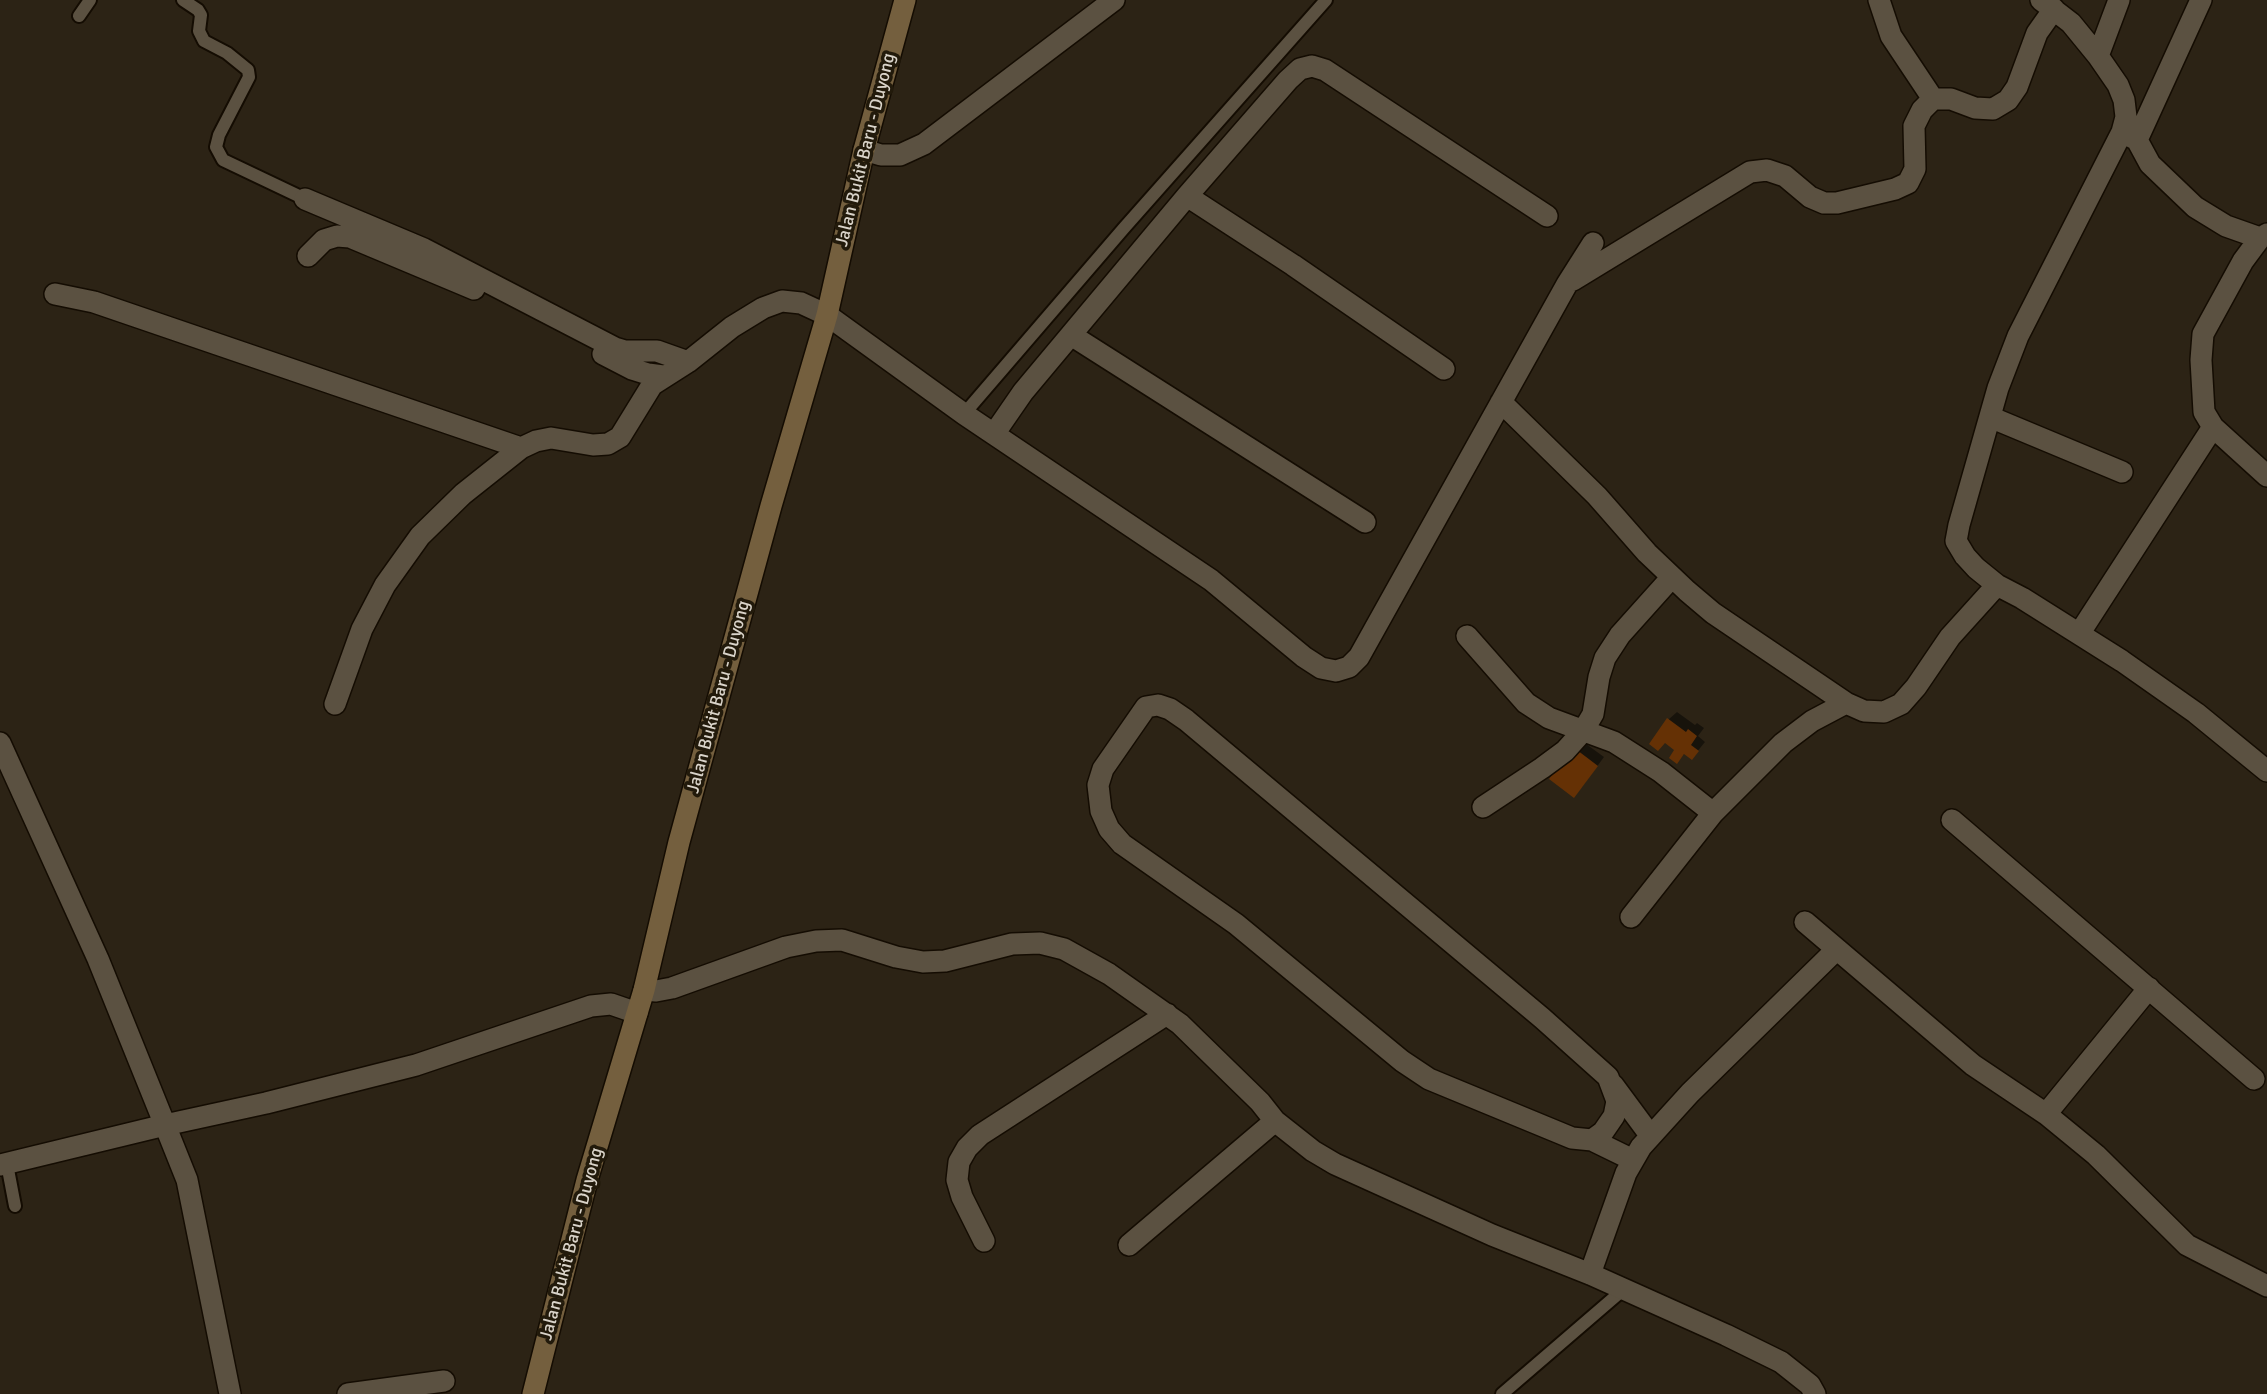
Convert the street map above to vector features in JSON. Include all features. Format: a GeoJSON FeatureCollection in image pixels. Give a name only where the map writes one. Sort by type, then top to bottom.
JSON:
{"type":"FeatureCollection","features":[{"type":"Feature","properties":{"kind":"main road","name":"Jalan Bukit Baru - Duyong"},"geometry":{"type":"LineString","coordinates":[[533,1394],[587,1181],[637,1013],[679,842],[763,533],[827,316],[863,150],[905,0]]}},
{"type":"Feature","properties":{"kind":"street"},"geometry":{"type":"LineString","coordinates":[[863,150],[881,155],[900,155],[924,144],[1114,0]]}},
{"type":"Feature","properties":{"kind":"street"},"geometry":{"type":"LineString","coordinates":[[1879,0],[1891,36],[1933,99]]}},
{"type":"Feature","properties":{"kind":"street"},"geometry":{"type":"LineString","coordinates":[[2098,56],[2119,0]]}},
{"type":"Feature","properties":{"kind":"street"},"geometry":{"type":"LineString","coordinates":[[2201,0],[2018,336],[1998,388],[1956,541],[1976,568],[1997,585],[2079,634],[2196,713],[2267,771]]}},
{"type":"Feature","properties":{"kind":"street"},"geometry":{"type":"LineString","coordinates":[[1567,284],[1750,172],[1767,170],[1785,176],[1810,197],[1824,203],[1837,203],[1895,189],[1908,183],[1915,169],[1914,126],[1922,110],[1933,99],[1951,99],[1975,108],[1993,109],[2008,100],[2017,87],[2047,4],[2071,23],[2118,86],[2124,100],[2129,136],[2150,164],[2195,207],[2227,226],[2263,237],[2243,261],[2203,334],[2200,360],[2204,412],[2213,428],[2267,476]]}},
{"type":"Feature","properties":{"kind":"street"},"geometry":{"type":"LineString","coordinates":[[994,434],[1023,392],[1187,196],[1300,69],[1312,66],[1333,75],[1546,216]]}},
{"type":"Feature","properties":{"kind":"street"},"geometry":{"type":"LineString","coordinates":[[1187,196],[1444,369]]}},
{"type":"Feature","properties":{"kind":"street"},"geometry":{"type":"LineString","coordinates":[[305,200],[425,249],[615,348],[625,351],[657,351],[688,362]]}},
{"type":"Feature","properties":{"kind":"street"},"geometry":{"type":"LineString","coordinates":[[308,256],[324,240],[337,236],[368,242],[483,293],[632,369],[663,376]]}},
{"type":"Feature","properties":{"kind":"street"},"geometry":{"type":"LineString","coordinates":[[335,704],[362,629],[385,585],[420,536],[463,494],[521,448],[536,441],[551,438],[593,445],[608,444],[620,437],[652,385],[688,362],[732,327],[763,308],[782,301],[801,303],[827,316],[964,414],[1211,580],[1321,668],[1336,671],[1349,667],[1359,657],[1500,402],[1593,243]]}},
{"type":"Feature","properties":{"kind":"street"},"geometry":{"type":"LineString","coordinates":[[55,294],[94,302],[521,448]]}},
{"type":"Feature","properties":{"kind":"street"},"geometry":{"type":"LineString","coordinates":[[1071,335],[1365,522]]}},
{"type":"Feature","properties":{"kind":"street"},"geometry":{"type":"LineString","coordinates":[[1500,402],[1597,496],[1672,577],[1713,612],[1846,703],[1864,711],[1884,712],[1901,704],[1951,638],[1997,585]]}},
{"type":"Feature","properties":{"kind":"street"},"geometry":{"type":"LineString","coordinates":[[1990,417],[2122,472]]}},
{"type":"Feature","properties":{"kind":"street"},"geometry":{"type":"LineString","coordinates":[[2079,634],[2213,428]]}},
{"type":"Feature","properties":{"kind":"street"},"geometry":{"type":"LineString","coordinates":[[1483,807],[1565,751],[1583,731],[1593,714],[1605,658],[1629,625],[1672,577]]}},
{"type":"Feature","properties":{"kind":"street"},"geometry":{"type":"LineString","coordinates":[[1466,636],[1526,703],[1549,718],[1614,742],[1661,772],[1713,813]]}},
{"type":"Feature","properties":{"kind":"street"},"geometry":{"type":"LineString","coordinates":[[1631,918],[1713,813],[1783,743],[1812,721],[1846,703]]}},
{"type":"Feature","properties":{"kind":"street"},"geometry":{"type":"LineString","coordinates":[[1633,1160],[1592,1140],[1572,1138],[1429,1079],[1402,1061],[1236,924],[1122,844],[1109,829],[1101,811],[1098,785],[1103,769],[1146,706],[1158,705],[1170,709],[1186,720],[1542,1018],[1608,1077],[1650,1135]]}},
{"type":"Feature","properties":{"kind":"street"},"geometry":{"type":"LineString","coordinates":[[0,743],[98,959],[187,1180],[230,1394]]}},
{"type":"Feature","properties":{"kind":"street"},"geometry":{"type":"LineString","coordinates":[[1952,820],[2255,1079]]}},
{"type":"Feature","properties":{"kind":"street"},"geometry":{"type":"LineString","coordinates":[[1804,922],[1973,1065],[2046,1114],[2096,1155],[2187,1245],[2267,1286]]}},
{"type":"Feature","properties":{"kind":"street"},"geometry":{"type":"LineString","coordinates":[[643,990],[672,988],[786,947],[816,941],[842,940],[896,957],[923,962],[945,961],[1013,944],[1040,943],[1064,949],[1109,974],[1167,1014],[1260,1102],[1275,1121],[1295,1138],[1335,1164],[1492,1235],[1624,1289],[1781,1362],[1803,1379],[1815,1394]]}},
{"type":"Feature","properties":{"kind":"street"},"geometry":{"type":"LineString","coordinates":[[1590,1274],[1626,1173],[1650,1135],[1836,950]]}},
{"type":"Feature","properties":{"kind":"street"},"geometry":{"type":"LineString","coordinates":[[2046,1114],[2149,988]]}},
{"type":"Feature","properties":{"kind":"street"},"geometry":{"type":"LineString","coordinates":[[4,1165],[416,1065],[591,1006],[611,1004],[637,1013]]}},
{"type":"Feature","properties":{"kind":"street"},"geometry":{"type":"LineString","coordinates":[[984,1241],[962,1198],[957,1180],[959,1162],[967,1148],[980,1135],[1167,1014]]}},
{"type":"Feature","properties":{"kind":"street"},"geometry":{"type":"LineString","coordinates":[[1592,1140],[1603,1132],[1614,1116],[1616,1101],[1608,1077]]}},
{"type":"Feature","properties":{"kind":"street"},"geometry":{"type":"LineString","coordinates":[[1129,1245],[1275,1121]]}},
{"type":"Feature","properties":{"kind":"street"},"geometry":{"type":"LineString","coordinates":[[348,1394],[444,1381]]}},
{"type":"Feature","properties":{"kind":"lane"},"geometry":{"type":"LineString","coordinates":[[79,16],[89,0]]}},
{"type":"Feature","properties":{"kind":"lane"},"geometry":{"type":"LineString","coordinates":[[183,0],[201,15],[199,31],[204,41],[248,70],[249,77],[219,135],[216,147],[223,160],[305,200]]}},
{"type":"Feature","properties":{"kind":"lane"},"geometry":{"type":"LineString","coordinates":[[964,414],[1326,0]]}},
{"type":"Feature","properties":{"kind":"lane"},"geometry":{"type":"LineString","coordinates":[[4,1165],[15,1206]]}},
{"type":"Feature","properties":{"kind":"lane"},"geometry":{"type":"LineString","coordinates":[[1502,1394],[1624,1289]]}},
{"type":"Feature","properties":{"kind":"building"},"geometry":{"type":"Polygon","coordinates":[[[1667,718],[1686,732],[1688,729],[1697,736],[1691,745],[1699,751],[1692,760],[1684,754],[1677,764],[1669,758],[1674,750],[1665,743],[1658,751],[1649,744],[1667,718]]]}},
{"type":"Feature","properties":{"kind":"building"},"geometry":{"type":"Polygon","coordinates":[[[1573,747],[1598,766],[1574,798],[1549,779],[1573,747]]]}}]}
